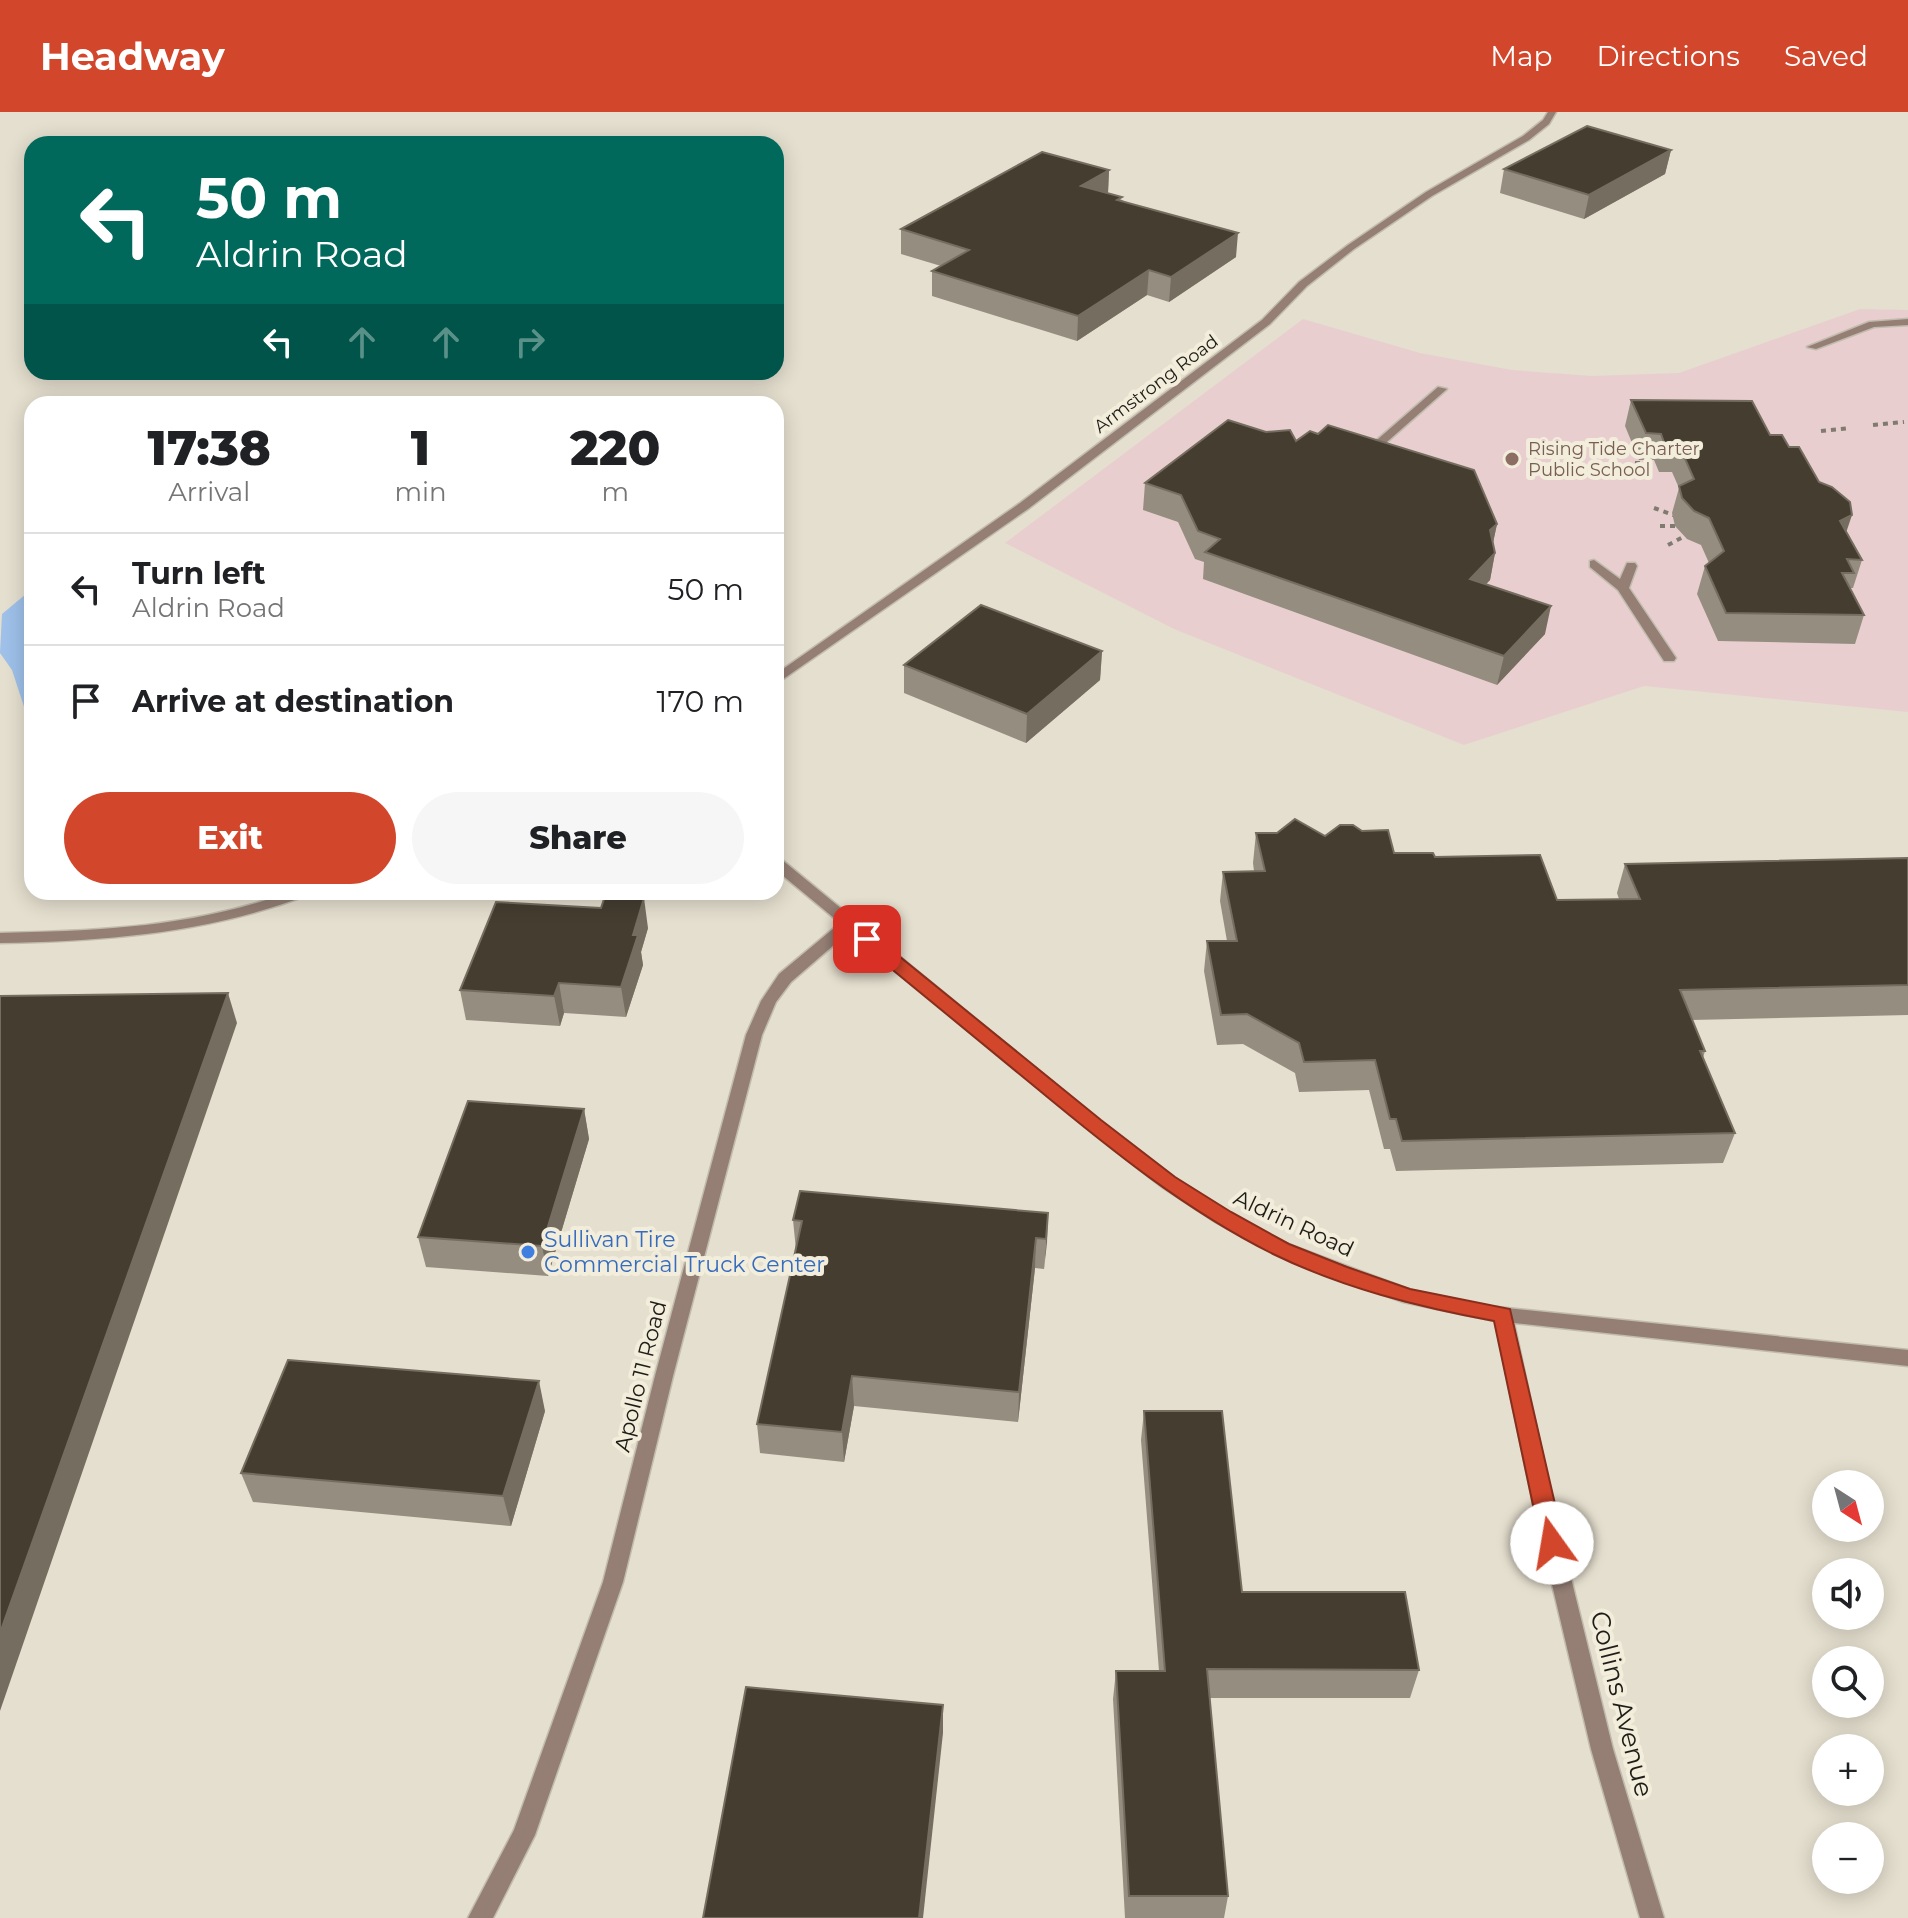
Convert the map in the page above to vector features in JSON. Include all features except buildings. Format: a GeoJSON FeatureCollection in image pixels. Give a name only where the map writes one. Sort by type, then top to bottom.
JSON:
{"type":"FeatureCollection","features":[{"type":"Feature","properties":{"kind":"street","name":"Armstrong Road"},"geometry":{"type":"LineString","coordinates":[[784,674],[1024,506],[1266,322],[1303,284],[1351,247],[1429,194],[1526,138],[1546,122],[1552,112]]}},
{"type":"Feature","properties":{"kind":"street"},"geometry":{"type":"LineString","coordinates":[[1812,347],[1873,324],[1908,322]]}},
{"type":"Feature","properties":{"kind":"street"},"geometry":{"type":"LineString","coordinates":[[1367,454],[1442,389]]}},
{"type":"Feature","properties":{"kind":"street"},"geometry":{"type":"LineString","coordinates":[[1594,564],[1623,588],[1669,658]]}},
{"type":"Feature","properties":{"kind":"street"},"geometry":{"type":"LineString","coordinates":[[1623,588],[1631,566]]}},
{"type":"Feature","properties":{"kind":"street","name":"Aldrin Road"},"geometry":{"type":"LineString","coordinates":[[784,869],[1094,1125],[1168,1182],[1223,1218],[1282,1249],[1409,1297],[1503,1315],[1908,1358]]}},
{"type":"Feature","properties":{"kind":"street"},"geometry":{"type":"LineString","coordinates":[[0,938],[112,935],[197,925],[277,900]]}},
{"type":"Feature","properties":{"kind":"street","name":"Apollo 11 Road"},"geometry":{"type":"LineString","coordinates":[[480,1918],[524,1835],[613,1582],[754,1035],[769,1001],[785,978],[849,924]]}},
{"type":"Feature","properties":{"kind":"street","name":"Collins Avenue"},"geometry":{"type":"LineString","coordinates":[[1503,1315],[1545,1513],[1602,1749],[1652,1918]]}},
{"type":"Feature","properties":{"kind":"path"},"geometry":{"type":"LineString","coordinates":[[1873,425],[1904,422]]}},
{"type":"Feature","properties":{"kind":"path"},"geometry":{"type":"LineString","coordinates":[[1821,431],[1850,428]]}},
{"type":"Feature","properties":{"kind":"path"},"geometry":{"type":"LineString","coordinates":[[1635,463],[1655,463]]}},
{"type":"Feature","properties":{"kind":"path"},"geometry":{"type":"LineString","coordinates":[[1654,508],[1676,516]]}},
{"type":"Feature","properties":{"kind":"path"},"geometry":{"type":"LineString","coordinates":[[1660,526],[1675,526]]}},
{"type":"Feature","properties":{"kind":"path"},"geometry":{"type":"LineString","coordinates":[[1668,545],[1685,536]]}},
{"type":"Feature","properties":{"kind":"shaded area","name":"Rising Tide Charter Public School"},"geometry":{"type":"Polygon","coordinates":[[[1860,309],[1908,310],[1908,712],[1644,686],[1464,745],[1174,629],[1005,543],[1303,319],[1420,353],[1512,370],[1592,376],[1679,373],[1860,309]]]}},
{"type":"Feature","properties":{"kind":"water"},"geometry":{"type":"Polygon","coordinates":[[[24,596],[24,707],[12,670],[0,653],[2,614],[24,596]]]}},
{"type":"Feature","properties":{"kind":"place","name":"Rising Tide Charter Public School"},"geometry":{"type":"Point","coordinates":[1512,459]}},
{"type":"Feature","properties":{"kind":"place","name":"Sullivan Tire Commercial Truck Center"},"geometry":{"type":"Point","coordinates":[528,1252]}},
{"type":"Feature","properties":{"kind":"route"},"geometry":{"type":"LineString","coordinates":[[867,939],[1094,1125],[1168,1182],[1223,1218],[1282,1249],[1409,1297],[1503,1315],[1552,1543]]}}]}
